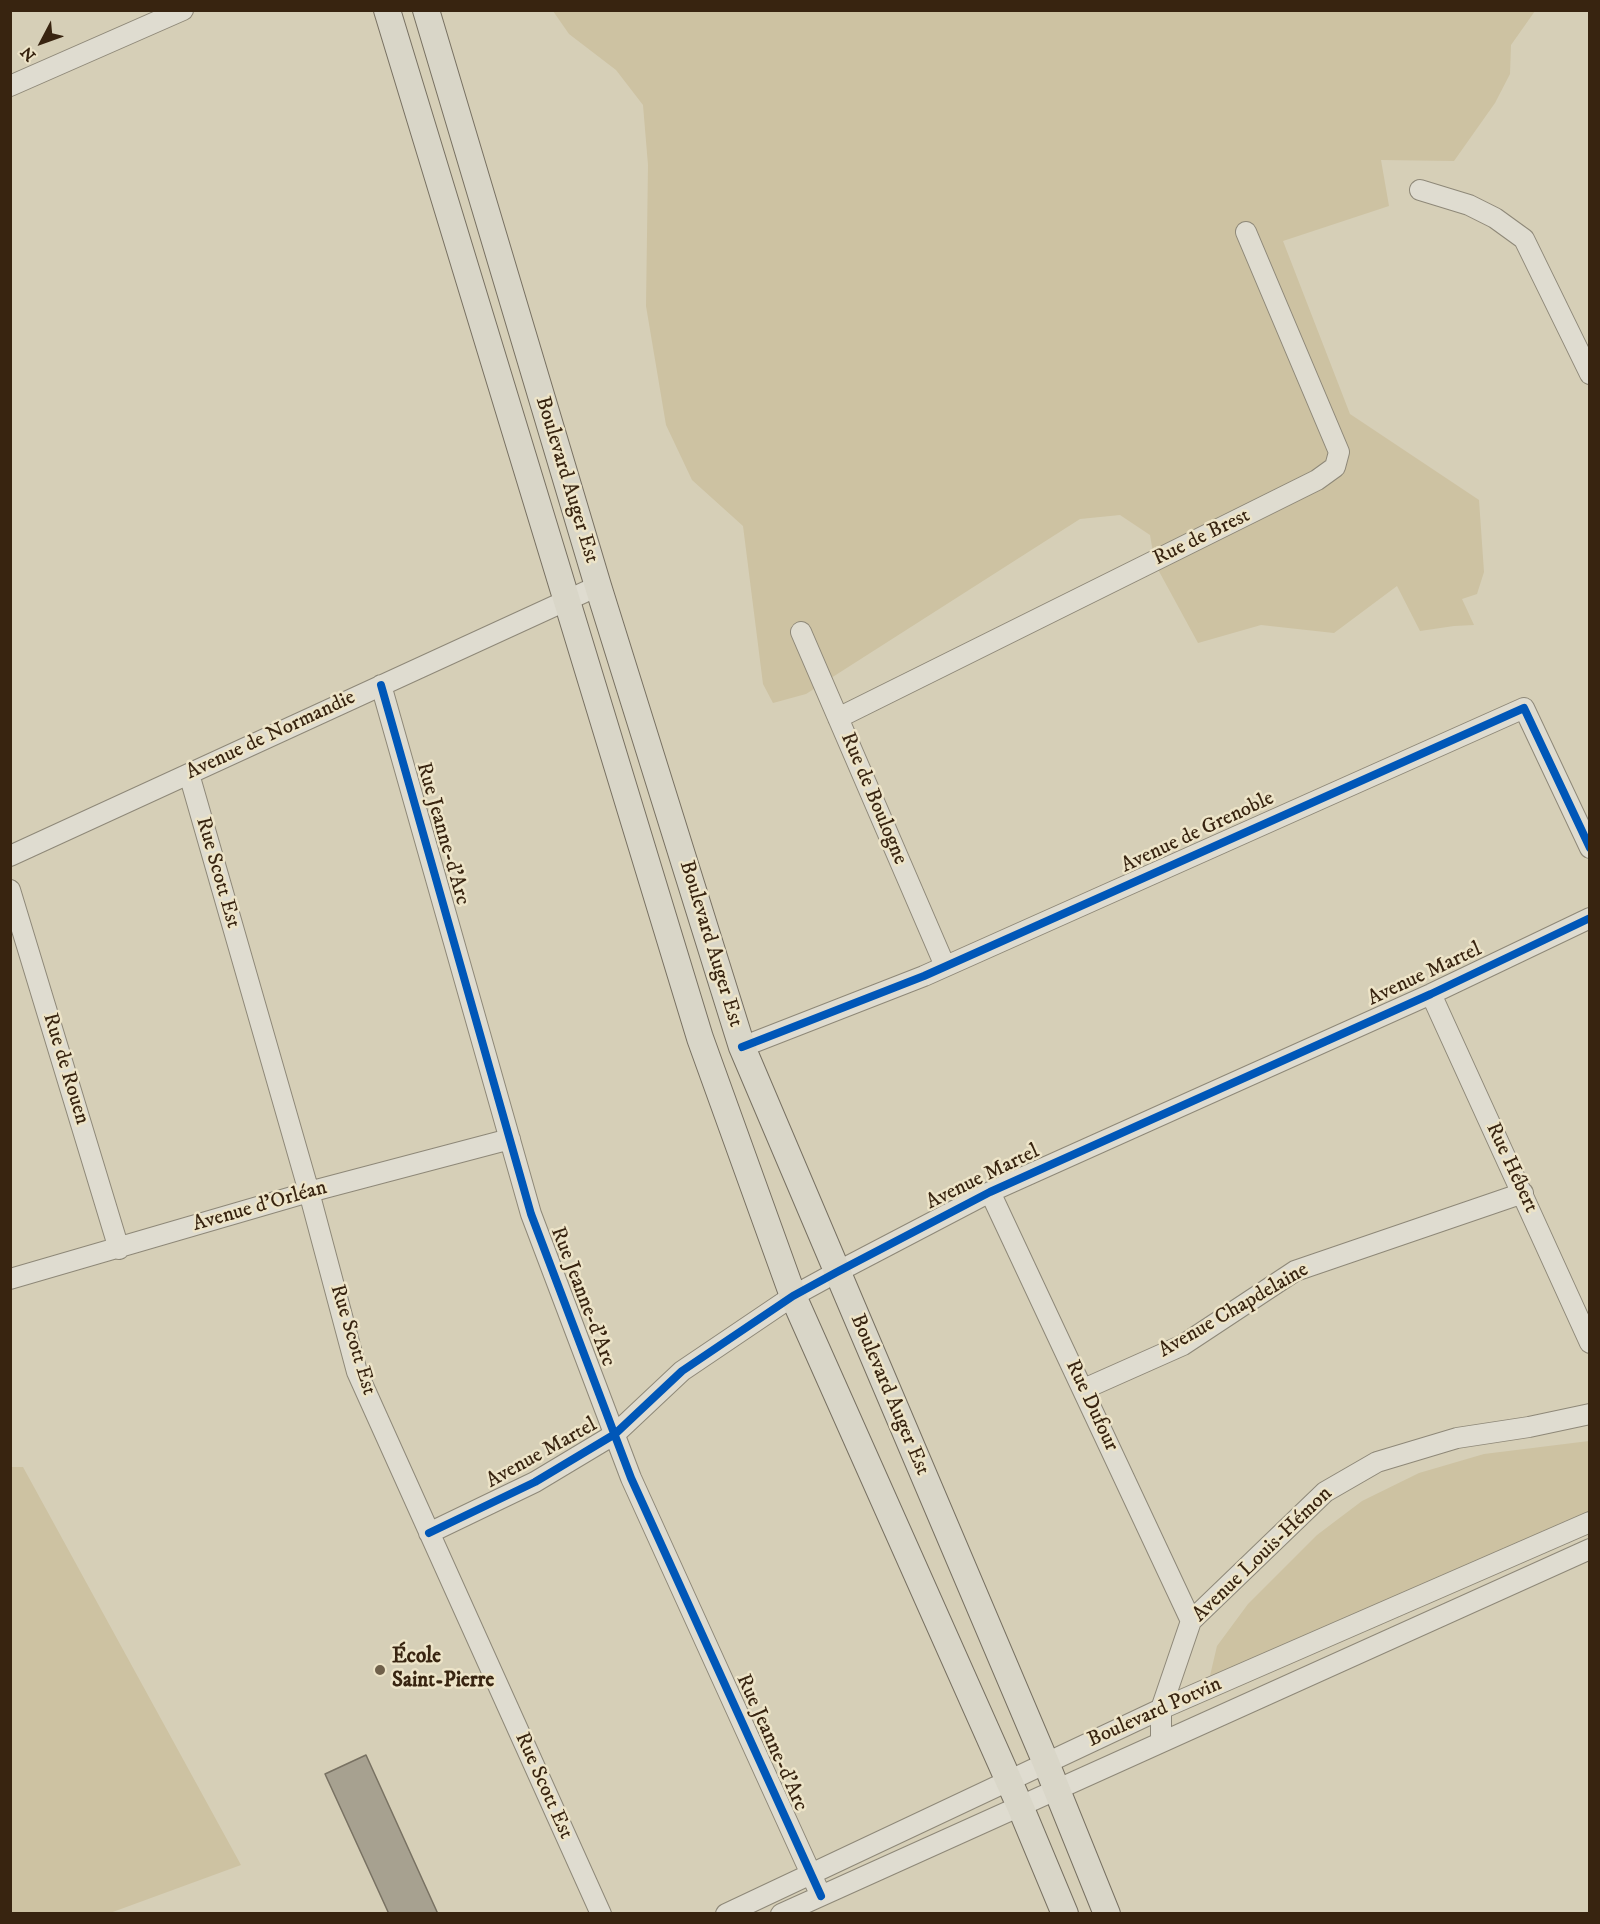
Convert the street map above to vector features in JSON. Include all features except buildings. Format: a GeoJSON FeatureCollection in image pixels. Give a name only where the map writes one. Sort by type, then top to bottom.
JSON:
{"type":"FeatureCollection","features":[{"type":"Feature","properties":{"kind":"main road","name":"Boulevard Auger Est"},"geometry":{"type":"LineString","coordinates":[[387,10],[700,1038],[793,1296],[1020,1806],[1065,1914]]}},
{"type":"Feature","properties":{"kind":"main road","name":"Boulevard Auger Est"},"geometry":{"type":"LineString","coordinates":[[426,10],[598,586],[742,1047],[1046,1763],[1107,1914]]}},
{"type":"Feature","properties":{"kind":"street"},"geometry":{"type":"LineString","coordinates":[[10,86],[183,10]]}},
{"type":"Feature","properties":{"kind":"street"},"geometry":{"type":"LineString","coordinates":[[1420,190],[1469,205],[1495,218],[1524,239],[1590,374]]}},
{"type":"Feature","properties":{"kind":"street","name":"Rue de Brest"},"geometry":{"type":"LineString","coordinates":[[838,718],[1317,480],[1335,467],[1339,452],[1246,232]]}},
{"type":"Feature","properties":{"kind":"street","name":"Avenue de Normandie"},"geometry":{"type":"LineString","coordinates":[[10,856],[565,599],[598,586]]}},
{"type":"Feature","properties":{"kind":"street","name":"Rue de Boulogne"},"geometry":{"type":"LineString","coordinates":[[801,632],[945,966]]}},
{"type":"Feature","properties":{"kind":"street","name":"Rue Jeanne-d'Arc"},"geometry":{"type":"LineString","coordinates":[[381,685],[531,1214],[631,1478],[821,1896]]}},
{"type":"Feature","properties":{"kind":"street","name":"Avenue de Grenoble"},"geometry":{"type":"LineString","coordinates":[[742,1047],[945,966],[1524,708],[1590,848]]}},
{"type":"Feature","properties":{"kind":"street","name":"Rue Scott Est"},"geometry":{"type":"LineString","coordinates":[[189,774],[309,1192],[357,1372],[601,1914]]}},
{"type":"Feature","properties":{"kind":"street","name":"Rue de Rouen"},"geometry":{"type":"LineString","coordinates":[[10,890],[119,1249]]}},
{"type":"Feature","properties":{"kind":"street","name":"Avenue Martel"},"geometry":{"type":"LineString","coordinates":[[429,1533],[535,1482],[615,1434],[682,1371],[793,1296],[837,1272],[990,1192],[1431,994],[1590,918]]}},
{"type":"Feature","properties":{"kind":"street","name":"Rue Hébert"},"geometry":{"type":"LineString","coordinates":[[1431,994],[1590,1343]]}},
{"type":"Feature","properties":{"kind":"street","name":"Avenue d'Orléan"},"geometry":{"type":"LineString","coordinates":[[10,1279],[309,1192],[510,1139]]}},
{"type":"Feature","properties":{"kind":"street","name":"Rue Dufour"},"geometry":{"type":"LineString","coordinates":[[990,1192],[1191,1621]]}},
{"type":"Feature","properties":{"kind":"street","name":"Avenue Chapdelaine"},"geometry":{"type":"LineString","coordinates":[[1084,1389],[1183,1345],[1295,1270],[1523,1193]]}},
{"type":"Feature","properties":{"kind":"street","name":"Avenue Louis-Hémon"},"geometry":{"type":"LineString","coordinates":[[1161,1742],[1161,1709],[1191,1621],[1325,1492],[1377,1462],[1457,1438],[1529,1427],[1590,1414]]}},
{"type":"Feature","properties":{"kind":"street","name":"Boulevard Potvin"},"geometry":{"type":"LineString","coordinates":[[726,1914],[1161,1709],[1590,1522]]}},
{"type":"Feature","properties":{"kind":"street","name":"Boulevard Potvin"},"geometry":{"type":"LineString","coordinates":[[782,1914],[1590,1549]]}},
{"type":"Feature","properties":{"kind":"street"},"geometry":{"type":"LineString","coordinates":[[1448,1584],[1459,1608]]}},
{"type":"Feature","properties":{"kind":"shaded area"},"geometry":{"type":"Polygon","coordinates":[[[553,11],[1535,11],[1511,45],[1510,74],[1495,103],[1454,161],[1381,160],[1389,206],[1283,241],[1350,414],[1479,500],[1484,572],[1477,594],[1462,599],[1474,625],[1420,631],[1397,586],[1334,633],[1261,625],[1198,643],[1155,564],[1150,535],[1120,515],[1080,519],[806,694],[773,703],[763,684],[743,526],[692,480],[666,425],[646,306],[648,165],[643,105],[616,70],[569,34],[553,11]]]}},
{"type":"Feature","properties":{"kind":"shaded area"},"geometry":{"type":"Polygon","coordinates":[[[1589,1441],[1589,1512],[1209,1680],[1217,1646],[1248,1604],[1317,1535],[1362,1501],[1419,1473],[1484,1454],[1589,1441]]]}},
{"type":"Feature","properties":{"kind":"shaded area"},"geometry":{"type":"Polygon","coordinates":[[[11,1467],[23,1467],[241,1865],[110,1913],[11,1913],[11,1467]]]}},
{"type":"Feature","properties":{"kind":"cycle path"},"geometry":{"type":"LineString","coordinates":[[381,685],[531,1214],[631,1478],[821,1896]]}},
{"type":"Feature","properties":{"kind":"cycle path"},"geometry":{"type":"LineString","coordinates":[[742,1047],[924,976],[1524,708],[1590,848]]}},
{"type":"Feature","properties":{"kind":"cycle path"},"geometry":{"type":"LineString","coordinates":[[429,1533],[535,1482],[615,1434],[682,1371],[793,1296],[837,1272],[990,1192],[1431,994],[1590,918]]}},
{"type":"Feature","properties":{"kind":"place","name":"École Saint-Pierre"},"geometry":{"type":"Point","coordinates":[380,1670]}}]}
